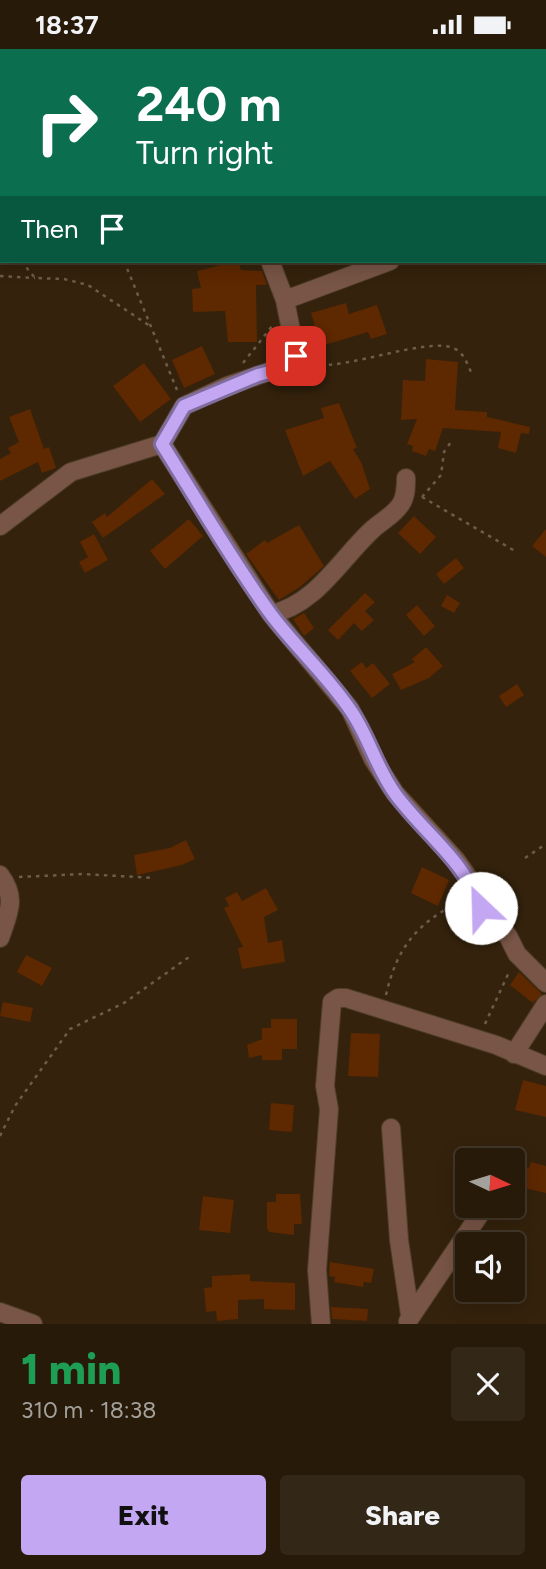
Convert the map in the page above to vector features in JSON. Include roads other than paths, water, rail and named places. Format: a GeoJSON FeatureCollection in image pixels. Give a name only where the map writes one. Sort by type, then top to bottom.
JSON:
{"type":"FeatureCollection","features":[{"type":"Feature","properties":{"kind":"street"},"geometry":{"type":"LineString","coordinates":[[0,526],[71,472],[162,444],[184,406],[210,393],[294,363],[296,356],[286,305],[271,263]]}},
{"type":"Feature","properties":{"kind":"street"},"geometry":{"type":"LineString","coordinates":[[286,305],[385,263]]}},
{"type":"Feature","properties":{"kind":"street"},"geometry":{"type":"LineString","coordinates":[[162,444],[271,614],[350,709],[373,759],[395,793],[456,860],[476,893],[481,908],[508,936],[517,954],[546,983]]}},
{"type":"Feature","properties":{"kind":"street"},"geometry":{"type":"LineString","coordinates":[[271,614],[281,612],[318,587],[372,530],[403,502],[406,478]]}},
{"type":"Feature","properties":{"kind":"street"},"geometry":{"type":"LineString","coordinates":[[0,938],[11,902],[10,889],[1,877]]}},
{"type":"Feature","properties":{"kind":"street"},"geometry":{"type":"LineString","coordinates":[[321,1324],[317,1269],[330,1109],[326,1086],[332,1002],[338,997],[346,998],[383,1009],[546,1066]]}},
{"type":"Feature","properties":{"kind":"street"},"geometry":{"type":"LineString","coordinates":[[514,1054],[546,1004]]}},
{"type":"Feature","properties":{"kind":"street"},"geometry":{"type":"LineString","coordinates":[[391,1128],[399,1240],[409,1319]]}},
{"type":"Feature","properties":{"kind":"street"},"geometry":{"type":"LineString","coordinates":[[409,1319],[477,1218]]}},
{"type":"Feature","properties":{"kind":"street"},"geometry":{"type":"LineString","coordinates":[[0,1312],[33,1324]]}}]}
